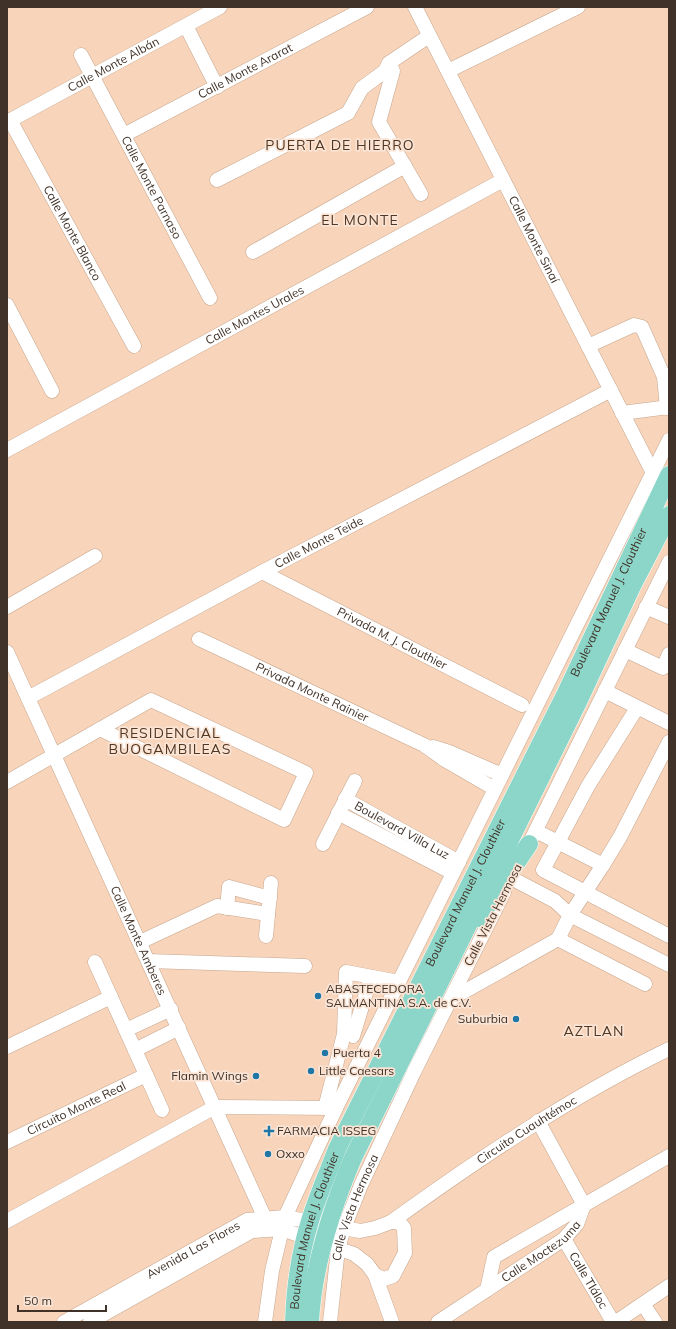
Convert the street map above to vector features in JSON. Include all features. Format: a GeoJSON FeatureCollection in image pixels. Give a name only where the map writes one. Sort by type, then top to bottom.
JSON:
{"type":"FeatureCollection","features":[{"type":"Feature","properties":{"kind":"main road","name":"Boulevard Manuel J. Clouthier"},"geometry":{"type":"LineString","coordinates":[[310,1322],[319,1238],[337,1149],[564,695],[665,474]]}},
{"type":"Feature","properties":{"kind":"main road","name":"Boulevard Manuel J. Clouthier"},"geometry":{"type":"LineString","coordinates":[[294,1322],[294,1300],[319,1238],[336,1226],[353,1158],[577,704],[633,584],[669,515]]}},
{"type":"Feature","properties":{"kind":"main road"},"geometry":{"type":"LineString","coordinates":[[455,949],[490,904],[533,837]]}},
{"type":"Feature","properties":{"kind":"street","name":"Calle Monte Albán"},"geometry":{"type":"LineString","coordinates":[[9,121],[220,7]]}},
{"type":"Feature","properties":{"kind":"street","name":"Calle Monte Ararat"},"geometry":{"type":"LineString","coordinates":[[124,135],[367,7]]}},
{"type":"Feature","properties":{"kind":"street","name":"Calle Monte Sinaí"},"geometry":{"type":"LineString","coordinates":[[414,7],[622,413],[665,474]]}},
{"type":"Feature","properties":{"kind":"street"},"geometry":{"type":"LineString","coordinates":[[448,71],[578,7]]}},
{"type":"Feature","properties":{"kind":"street"},"geometry":{"type":"LineString","coordinates":[[186,26],[217,86]]}},
{"type":"Feature","properties":{"kind":"street"},"geometry":{"type":"LineString","coordinates":[[217,180],[348,113],[362,88],[389,68],[432,40]]}},
{"type":"Feature","properties":{"kind":"street","name":"Calle Monte Parnaso"},"geometry":{"type":"LineString","coordinates":[[81,55],[210,298]]}},
{"type":"Feature","properties":{"kind":"street"},"geometry":{"type":"LineString","coordinates":[[389,68],[379,122],[421,194]]}},
{"type":"Feature","properties":{"kind":"street","name":"Calle Monte Blanco"},"geometry":{"type":"LineString","coordinates":[[9,121],[134,346]]}},
{"type":"Feature","properties":{"kind":"street"},"geometry":{"type":"LineString","coordinates":[[253,252],[405,166]]}},
{"type":"Feature","properties":{"kind":"street","name":"Calle Montes Urales"},"geometry":{"type":"LineString","coordinates":[[7,450],[503,180]]}},
{"type":"Feature","properties":{"kind":"street"},"geometry":{"type":"LineString","coordinates":[[7,306],[52,391]]}},
{"type":"Feature","properties":{"kind":"street"},"geometry":{"type":"LineString","coordinates":[[588,346],[634,325],[642,327],[664,377],[668,407],[622,413]]}},
{"type":"Feature","properties":{"kind":"street","name":"Calle Monte Teide"},"geometry":{"type":"LineString","coordinates":[[28,698],[262,572],[611,390]]}},
{"type":"Feature","properties":{"kind":"street"},"geometry":{"type":"LineString","coordinates":[[265,1322],[272,1271],[275,1223],[330,1108],[370,1039],[502,775],[665,474],[669,440]]}},
{"type":"Feature","properties":{"kind":"street"},"geometry":{"type":"LineString","coordinates":[[7,607],[95,556]]}},
{"type":"Feature","properties":{"kind":"street","name":"Calle Vista Hermosa"},"geometry":{"type":"LineString","coordinates":[[336,1226],[361,1185],[411,1079],[669,562]]}},
{"type":"Feature","properties":{"kind":"street","name":"Privada M. J. Clouthier"},"geometry":{"type":"LineString","coordinates":[[262,572],[522,705]]}},
{"type":"Feature","properties":{"kind":"street"},"geometry":{"type":"LineString","coordinates":[[646,607],[669,617]]}},
{"type":"Feature","properties":{"kind":"street","name":"Privada Monte Rainier"},"geometry":{"type":"LineString","coordinates":[[199,639],[424,745],[449,752],[502,775]]}},
{"type":"Feature","properties":{"kind":"street"},"geometry":{"type":"LineString","coordinates":[[625,650],[663,668],[669,654]]}},
{"type":"Feature","properties":{"kind":"street","name":"Calle Monte Amberes"},"geometry":{"type":"LineString","coordinates":[[8,656],[215,1107],[275,1223]]}},
{"type":"Feature","properties":{"kind":"street"},"geometry":{"type":"LineString","coordinates":[[605,692],[669,723]]}},
{"type":"Feature","properties":{"kind":"street"},"geometry":{"type":"LineString","coordinates":[[7,782],[54,755],[151,700],[306,773],[284,820],[100,729]]}},
{"type":"Feature","properties":{"kind":"street"},"geometry":{"type":"LineString","coordinates":[[637,708],[588,786],[543,870],[669,936]]}},
{"type":"Feature","properties":{"kind":"street"},"geometry":{"type":"LineString","coordinates":[[451,999],[558,939],[570,915],[620,838],[669,742]]}},
{"type":"Feature","properties":{"kind":"street","name":"Privada Monte Rainier"},"geometry":{"type":"LineString","coordinates":[[424,745],[445,760],[495,789]]}},
{"type":"Feature","properties":{"kind":"street"},"geometry":{"type":"LineString","coordinates":[[323,844],[355,781]]}},
{"type":"Feature","properties":{"kind":"street","name":"Boulevard Villa Luz"},"geometry":{"type":"LineString","coordinates":[[345,799],[456,867]]}},
{"type":"Feature","properties":{"kind":"street","name":"Boulevard Villa Luz"},"geometry":{"type":"LineString","coordinates":[[338,813],[456,867]]}},
{"type":"Feature","properties":{"kind":"street"},"geometry":{"type":"LineString","coordinates":[[533,837],[558,842],[603,865]]}},
{"type":"Feature","properties":{"kind":"street"},"geometry":{"type":"LineString","coordinates":[[511,878],[555,901],[570,915],[669,965]]}},
{"type":"Feature","properties":{"kind":"street"},"geometry":{"type":"LineString","coordinates":[[266,936],[271,883]]}},
{"type":"Feature","properties":{"kind":"street"},"geometry":{"type":"LineString","coordinates":[[227,908],[229,887],[270,898]]}},
{"type":"Feature","properties":{"kind":"street"},"geometry":{"type":"LineString","coordinates":[[140,942],[217,906],[268,914]]}},
{"type":"Feature","properties":{"kind":"street"},"geometry":{"type":"LineString","coordinates":[[558,939],[645,984]]}},
{"type":"Feature","properties":{"kind":"street"},"geometry":{"type":"LineString","coordinates":[[148,961],[305,966]]}},
{"type":"Feature","properties":{"kind":"street"},"geometry":{"type":"LineString","coordinates":[[95,962],[162,1110]]}},
{"type":"Feature","properties":{"kind":"street"},"geometry":{"type":"LineString","coordinates":[[348,1035],[346,972],[398,982]]}},
{"type":"Feature","properties":{"kind":"street"},"geometry":{"type":"LineString","coordinates":[[330,1108],[348,1035],[371,977]]}},
{"type":"Feature","properties":{"kind":"street"},"geometry":{"type":"LineString","coordinates":[[7,1047],[111,997]]}},
{"type":"Feature","properties":{"kind":"street"},"geometry":{"type":"LineString","coordinates":[[126,1030],[170,1009]]}},
{"type":"Feature","properties":{"kind":"street"},"geometry":{"type":"LineString","coordinates":[[135,1050],[179,1028]]}},
{"type":"Feature","properties":{"kind":"street"},"geometry":{"type":"LineString","coordinates":[[348,1035],[370,1039]]}},
{"type":"Feature","properties":{"kind":"street","name":"Circuito Cuauhtémoc"},"geometry":{"type":"LineString","coordinates":[[336,1226],[360,1231],[391,1222],[463,1170],[538,1121],[637,1065],[669,1049]]}},
{"type":"Feature","properties":{"kind":"street","name":"Circuito Monte Real"},"geometry":{"type":"LineString","coordinates":[[7,1142],[146,1075]]}},
{"type":"Feature","properties":{"kind":"street"},"geometry":{"type":"LineString","coordinates":[[7,1221],[215,1107],[330,1108]]}},
{"type":"Feature","properties":{"kind":"street"},"geometry":{"type":"LineString","coordinates":[[538,1121],[584,1205]]}},
{"type":"Feature","properties":{"kind":"street","name":"Calle Moctezuma"},"geometry":{"type":"LineString","coordinates":[[486,1290],[494,1257],[669,1156]]}},
{"type":"Feature","properties":{"kind":"street","name":"Calle Moctezuma"},"geometry":{"type":"LineString","coordinates":[[438,1322],[564,1239],[577,1224],[584,1205]]}},
{"type":"Feature","properties":{"kind":"street","name":"Avenida Las Flores"},"geometry":{"type":"LineString","coordinates":[[64,1322],[84,1319],[247,1220],[275,1223]]}},
{"type":"Feature","properties":{"kind":"street"},"geometry":{"type":"LineString","coordinates":[[375,1275],[384,1279],[393,1276],[405,1253],[404,1228],[398,1222],[391,1222]]}},
{"type":"Feature","properties":{"kind":"street"},"geometry":{"type":"LineString","coordinates":[[275,1223],[319,1238],[354,1254],[367,1264],[375,1275],[392,1322]]}},
{"type":"Feature","properties":{"kind":"street","name":"Calle Vista Hermosa"},"geometry":{"type":"LineString","coordinates":[[319,1238],[330,1322]]}},
{"type":"Feature","properties":{"kind":"street","name":"Calle Tláloc"},"geometry":{"type":"LineString","coordinates":[[564,1239],[614,1322]]}},
{"type":"Feature","properties":{"kind":"street"},"geometry":{"type":"LineString","coordinates":[[614,1322],[669,1286]]}},
{"type":"Feature","properties":{"kind":"street"},"geometry":{"type":"LineString","coordinates":[[643,1304],[654,1322]]}},
{"type":"Feature","properties":{"kind":"place","name":"ABASTECEDORA SALMANTINA S.A. de C.V."},"geometry":{"type":"Point","coordinates":[318,996]}},
{"type":"Feature","properties":{"kind":"place","name":"Suburbia"},"geometry":{"type":"Point","coordinates":[516,1019]}},
{"type":"Feature","properties":{"kind":"place","name":"Puerta 4"},"geometry":{"type":"Point","coordinates":[325,1053]}},
{"type":"Feature","properties":{"kind":"place","name":"Little Caesars"},"geometry":{"type":"Point","coordinates":[311,1071]}},
{"type":"Feature","properties":{"kind":"place","name":"Flamin Wings"},"geometry":{"type":"Point","coordinates":[256,1076]}},
{"type":"Feature","properties":{"kind":"place","name":"FARMACIA ISSEG"},"geometry":{"type":"Point","coordinates":[269,1131]}},
{"type":"Feature","properties":{"kind":"place","name":"Oxxo"},"geometry":{"type":"Point","coordinates":[268,1154]}},
{"type":"Feature","properties":{"kind":"district","name":"PUERTA DE HIERRO"},"geometry":{"type":"Point","coordinates":[340,145]}},
{"type":"Feature","properties":{"kind":"district","name":"EL MONTE"},"geometry":{"type":"Point","coordinates":[360,220]}},
{"type":"Feature","properties":{"kind":"district","name":"RESIDENCIAL BUOGAMBILEAS"},"geometry":{"type":"Point","coordinates":[170,742]}},
{"type":"Feature","properties":{"kind":"district","name":"AZTLAN"},"geometry":{"type":"Point","coordinates":[594,1031]}}]}
